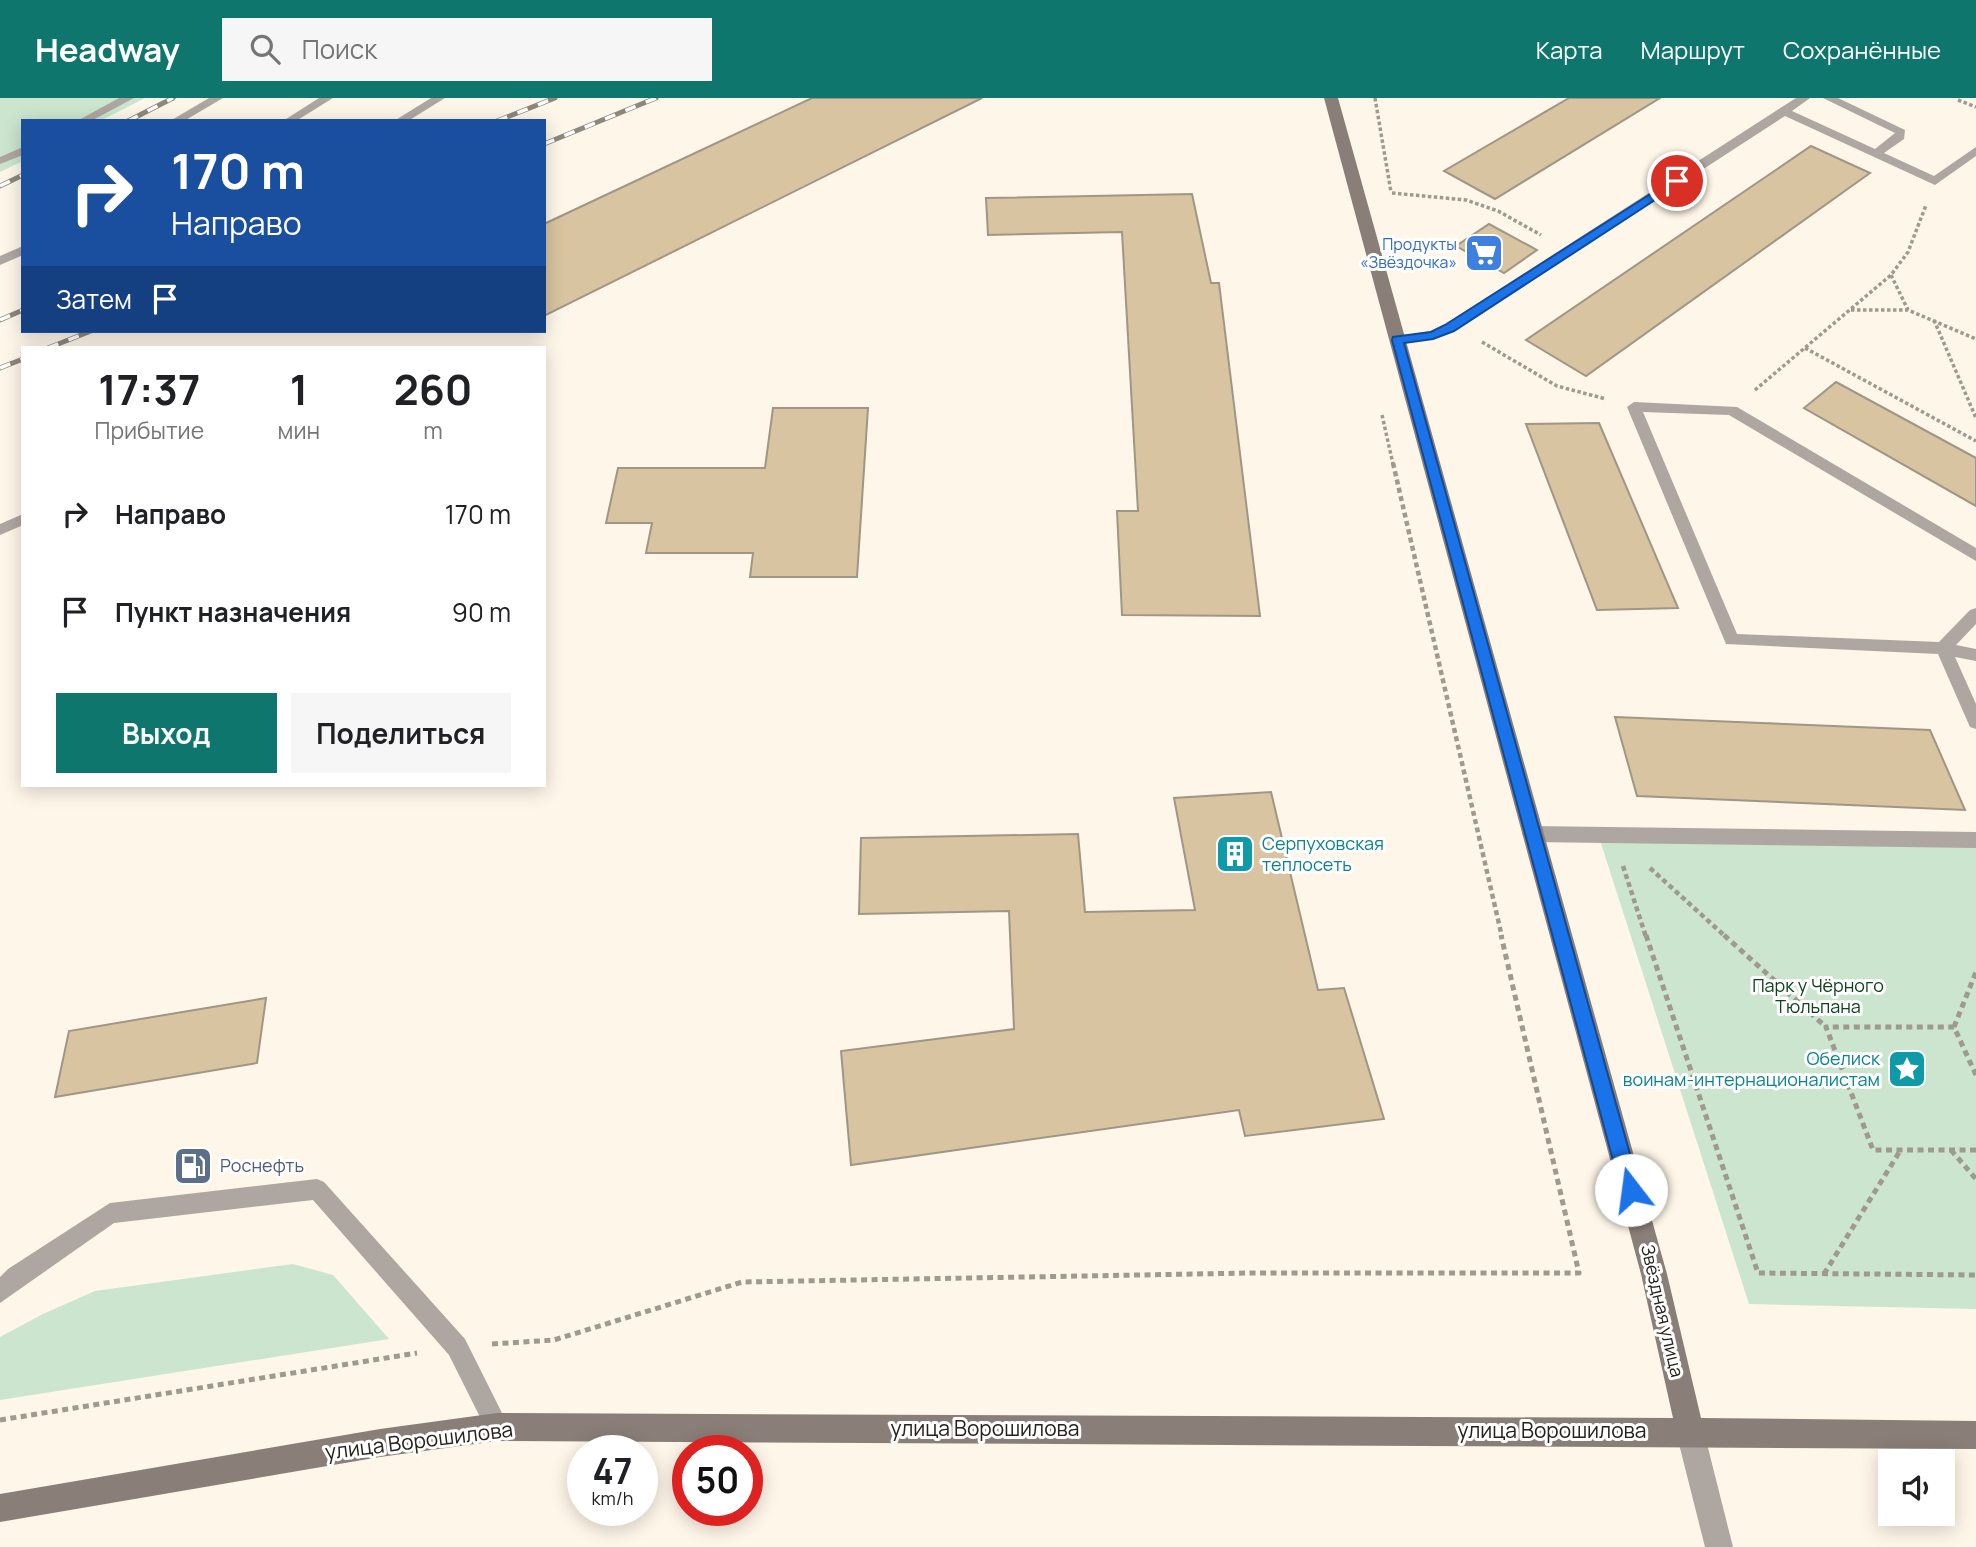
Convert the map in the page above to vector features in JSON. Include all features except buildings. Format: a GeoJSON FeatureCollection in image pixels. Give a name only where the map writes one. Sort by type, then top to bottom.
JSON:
{"type":"FeatureCollection","features":[{"type":"Feature","properties":{"kind":"main road","name":"Звёздная улица"},"geometry":{"type":"LineString","coordinates":[[1331,98],[1654,1274],[1690,1432]]}},
{"type":"Feature","properties":{"kind":"main road","name":"улица Ворошилова"},"geometry":{"type":"LineString","coordinates":[[0,1508],[380,1443],[497,1427],[1690,1432],[1976,1436]]}},
{"type":"Feature","properties":{"kind":"street"},"geometry":{"type":"LineString","coordinates":[[1690,1432],[1719,1547]]}},
{"type":"Feature","properties":{"kind":"lane"},"geometry":{"type":"LineString","coordinates":[[86,119],[128,98]]}},
{"type":"Feature","properties":{"kind":"lane"},"geometry":{"type":"LineString","coordinates":[[179,119],[218,98]]}},
{"type":"Feature","properties":{"kind":"lane"},"geometry":{"type":"LineString","coordinates":[[291,119],[327,98]]}},
{"type":"Feature","properties":{"kind":"lane"},"geometry":{"type":"LineString","coordinates":[[402,119],[439,98]]}},
{"type":"Feature","properties":{"kind":"lane"},"geometry":{"type":"LineString","coordinates":[[1398,340],[1433,335],[1449,328],[1804,98]]}},
{"type":"Feature","properties":{"kind":"lane"},"geometry":{"type":"LineString","coordinates":[[1829,98],[1901,132],[1900,137],[1876,154]]}},
{"type":"Feature","properties":{"kind":"lane"},"geometry":{"type":"LineString","coordinates":[[1784,111],[1935,181],[1976,150]]}},
{"type":"Feature","properties":{"kind":"lane"},"geometry":{"type":"LineString","coordinates":[[0,161],[21,151]]}},
{"type":"Feature","properties":{"kind":"lane"},"geometry":{"type":"LineString","coordinates":[[0,261],[21,251]]}},
{"type":"Feature","properties":{"kind":"lane"},"geometry":{"type":"LineString","coordinates":[[1976,555],[1732,410],[1634,407],[1732,639],[1943,648],[1976,655]]}},
{"type":"Feature","properties":{"kind":"lane"},"geometry":{"type":"LineString","coordinates":[[0,530],[21,520]]}},
{"type":"Feature","properties":{"kind":"lane"},"geometry":{"type":"LineString","coordinates":[[1943,648],[1976,614]]}},
{"type":"Feature","properties":{"kind":"lane"},"geometry":{"type":"LineString","coordinates":[[1943,648],[1976,722]]}},
{"type":"Feature","properties":{"kind":"lane"},"geometry":{"type":"LineString","coordinates":[[1531,834],[1976,840]]}},
{"type":"Feature","properties":{"kind":"lane"},"geometry":{"type":"LineString","coordinates":[[0,1292],[16,1277],[110,1213],[317,1189],[457,1347],[497,1427]]}},
{"type":"Feature","properties":{"kind":"path"},"geometry":{"type":"LineString","coordinates":[[1957,99],[1976,107]]}},
{"type":"Feature","properties":{"kind":"path"},"geometry":{"type":"LineString","coordinates":[[1732,410],[1891,275],[1908,252],[1935,181]]}},
{"type":"Feature","properties":{"kind":"path"},"geometry":{"type":"LineString","coordinates":[[1392,193],[1466,200],[1498,211],[1569,250]]}},
{"type":"Feature","properties":{"kind":"path"},"geometry":{"type":"LineString","coordinates":[[1891,275],[1908,310]]}},
{"type":"Feature","properties":{"kind":"path"},"geometry":{"type":"LineString","coordinates":[[1851,310],[1908,310],[1976,339]]}},
{"type":"Feature","properties":{"kind":"path"},"geometry":{"type":"LineString","coordinates":[[1934,319],[1976,418]]}},
{"type":"Feature","properties":{"kind":"path"},"geometry":{"type":"LineString","coordinates":[[1449,328],[1480,341],[1558,386],[1634,407]]}},
{"type":"Feature","properties":{"kind":"path"},"geometry":{"type":"LineString","coordinates":[[1805,348],[1976,441]]}},
{"type":"Feature","properties":{"kind":"path"},"geometry":{"type":"LineString","coordinates":[[0,1420],[457,1347],[554,1340],[742,1282],[1252,1273],[1578,1273],[1379,403]]}},
{"type":"Feature","properties":{"kind":"path"},"geometry":{"type":"LineString","coordinates":[[1613,834],[1826,1027],[1873,1150],[1976,1150]]}},
{"type":"Feature","properties":{"kind":"path"},"geometry":{"type":"LineString","coordinates":[[1613,834],[1758,1273],[1976,1275]]}},
{"type":"Feature","properties":{"kind":"path"},"geometry":{"type":"LineString","coordinates":[[1976,972],[1954,1027],[1976,1076]]}},
{"type":"Feature","properties":{"kind":"path"},"geometry":{"type":"LineString","coordinates":[[1826,1027],[1954,1027]]}},
{"type":"Feature","properties":{"kind":"path"},"geometry":{"type":"LineString","coordinates":[[1694,1084],[1849,1086]]}},
{"type":"Feature","properties":{"kind":"path"},"geometry":{"type":"LineString","coordinates":[[1824,1274],[1901,1150]]}},
{"type":"Feature","properties":{"kind":"path"},"geometry":{"type":"LineString","coordinates":[[1950,1150],[1976,1179]]}},
{"type":"Feature","properties":{"kind":"green space"},"geometry":{"type":"Polygon","coordinates":[[[0,98],[145,98],[104,119],[21,119],[21,162],[0,172],[0,98]]]}},
{"type":"Feature","properties":{"kind":"green space","name":"Парк у Чёрного Тюльпана"},"geometry":{"type":"Polygon","coordinates":[[[1598,834],[1976,840],[1976,1309],[1749,1304],[1598,834]]]}},
{"type":"Feature","properties":{"kind":"green space"},"geometry":{"type":"Polygon","coordinates":[[[293,1264],[333,1275],[389,1339],[0,1400],[0,1337],[43,1314],[95,1291],[293,1264]]]}},
{"type":"Feature","properties":{"kind":"railway"},"geometry":{"type":"LineString","coordinates":[[132,119],[173,98]]}},
{"type":"Feature","properties":{"kind":"railway"},"geometry":{"type":"LineString","coordinates":[[502,119],[555,98]]}},
{"type":"Feature","properties":{"kind":"railway"},"geometry":{"type":"LineString","coordinates":[[546,143],[656,98]]}},
{"type":"Feature","properties":{"kind":"railway"},"geometry":{"type":"LineString","coordinates":[[0,186],[21,176]]}},
{"type":"Feature","properties":{"kind":"railway"},"geometry":{"type":"LineString","coordinates":[[0,320],[21,311]]}},
{"type":"Feature","properties":{"kind":"railway"},"geometry":{"type":"LineString","coordinates":[[53,346],[86,333]]}},
{"type":"Feature","properties":{"kind":"railway"},"geometry":{"type":"LineString","coordinates":[[0,368],[21,360]]}},
{"type":"Feature","properties":{"kind":"place","name":"Продукты «Звёздочка»"},"geometry":{"type":"Point","coordinates":[1484,253]}},
{"type":"Feature","properties":{"kind":"place","name":"Серпуховская теплосеть"},"geometry":{"type":"Point","coordinates":[1235,854]}},
{"type":"Feature","properties":{"kind":"place","name":"Обелиск воинам-интернационалистам"},"geometry":{"type":"Point","coordinates":[1907,1069]}},
{"type":"Feature","properties":{"kind":"place","name":"Роснефть"},"geometry":{"type":"Point","coordinates":[193,1166]}},
{"type":"Feature","properties":{"kind":"route"},"geometry":{"type":"LineString","coordinates":[[1631,1190],[1524,808],[1398,340],[1433,335],[1449,328],[1677,181]]}}]}
